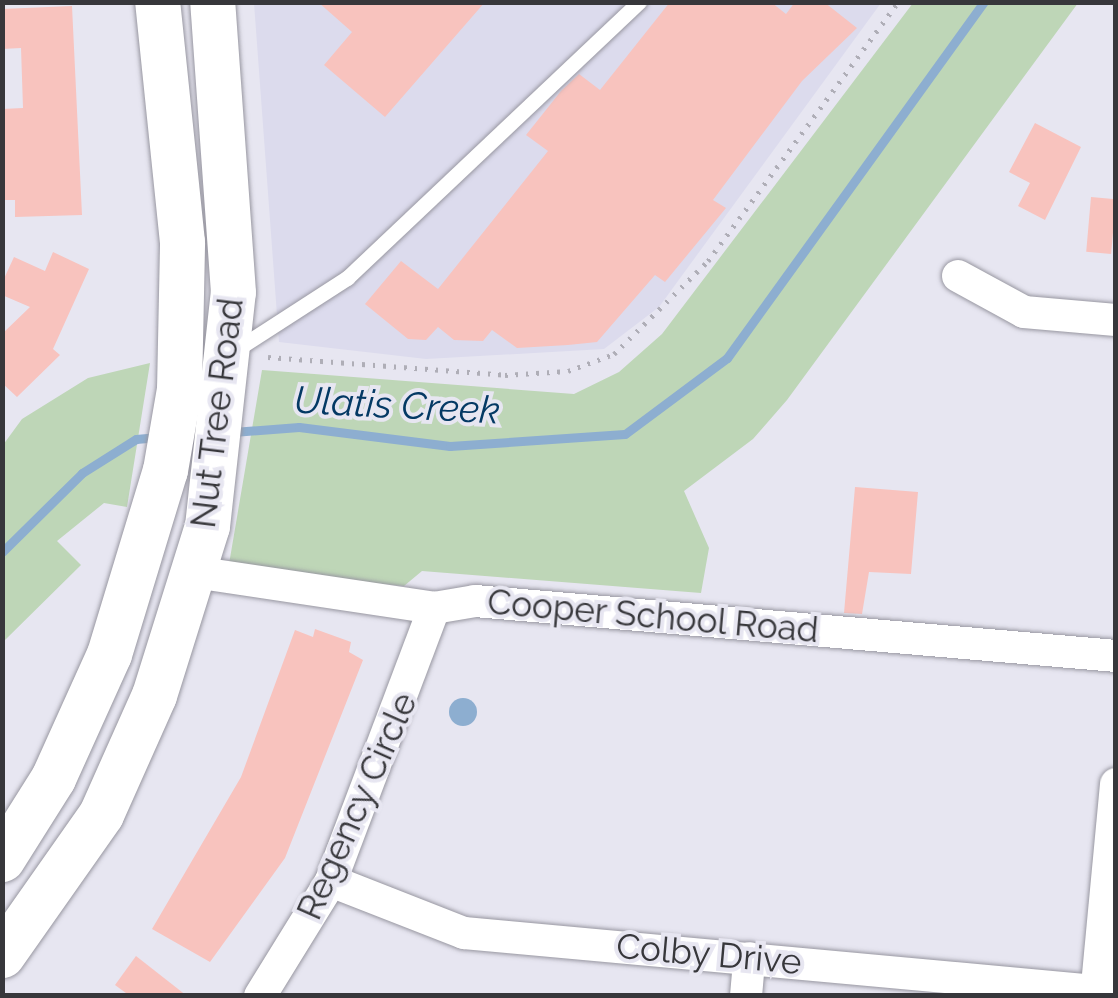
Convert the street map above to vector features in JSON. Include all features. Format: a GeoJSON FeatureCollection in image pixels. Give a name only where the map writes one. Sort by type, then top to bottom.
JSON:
{"type":"FeatureCollection","features":[{"type":"Feature","properties":{"kind":"main road","name":"Nut Tree Road"},"geometry":{"type":"LineString","coordinates":[[2,859],[53,778],[109,654],[164,470],[179,389],[182,242],[157,2]]}},
{"type":"Feature","properties":{"kind":"main road","name":"Nut Tree Road"},"geometry":{"type":"LineString","coordinates":[[2,955],[101,814],[194,572],[216,481],[230,361],[230,215],[212,2]]}},
{"type":"Feature","properties":{"kind":"street"},"geometry":{"type":"LineString","coordinates":[[958,276],[1024,312],[1116,320]]}},
{"type":"Feature","properties":{"kind":"street","name":"Cooper School Road"},"geometry":{"type":"LineString","coordinates":[[194,572],[434,608],[475,600],[1116,656]]}},
{"type":"Feature","properties":{"kind":"street","name":"Regency Circle"},"geometry":{"type":"LineString","coordinates":[[260,996],[331,880],[434,608]]}},
{"type":"Feature","properties":{"kind":"street"},"geometry":{"type":"LineString","coordinates":[[1097,993],[1116,784]]}},
{"type":"Feature","properties":{"kind":"street","name":"Colby Drive"},"geometry":{"type":"LineString","coordinates":[[331,880],[464,932],[1097,993]]}},
{"type":"Feature","properties":{"kind":"street"},"geometry":{"type":"LineString","coordinates":[[746,996],[749,958]]}},
{"type":"Feature","properties":{"kind":"lane"},"geometry":{"type":"LineString","coordinates":[[230,361],[348,278],[639,2]]}},
{"type":"Feature","properties":{"kind":"path"},"geometry":{"type":"LineString","coordinates":[[230,361],[505,376],[595,364],[678,297],[898,2]]}},
{"type":"Feature","properties":{"kind":"shaded area"},"geometry":{"type":"Polygon","coordinates":[[[254,3],[881,3],[659,307],[604,349],[426,359],[279,342],[254,3]]]}},
{"type":"Feature","properties":{"kind":"green space"},"geometry":{"type":"Polygon","coordinates":[[[913,3],[1078,3],[787,400],[753,439],[684,491],[709,548],[701,593],[422,571],[404,586],[228,570],[262,370],[574,394],[619,372],[662,334],[913,3]]]}},
{"type":"Feature","properties":{"kind":"green space"},"geometry":{"type":"Polygon","coordinates":[[[150,363],[127,507],[104,503],[57,541],[81,565],[3,642],[3,445],[22,419],[88,378],[150,363]]]}},
{"type":"Feature","properties":{"kind":"water"},"geometry":{"type":"Polygon","coordinates":[[[463,698],[473,702],[477,712],[473,722],[463,726],[453,722],[449,712],[453,702],[463,698]]]}},
{"type":"Feature","properties":{"kind":"building"},"geometry":{"type":"Polygon","coordinates":[[[318,2],[485,2],[385,117],[324,65],[352,32],[318,2]]]}},
{"type":"Feature","properties":{"kind":"building"},"geometry":{"type":"Polygon","coordinates":[[[670,2],[771,2],[786,14],[795,2],[824,2],[857,28],[802,81],[713,200],[726,208],[665,282],[655,275],[597,342],[568,345],[517,348],[492,330],[483,341],[454,340],[438,327],[426,340],[408,339],[365,304],[401,261],[438,289],[548,151],[526,135],[561,91],[579,74],[600,90],[670,2]]]}},
{"type":"Feature","properties":{"kind":"building"},"geometry":{"type":"Polygon","coordinates":[[[72,6],[82,215],[15,217],[15,200],[3,200],[2,109],[23,108],[21,48],[2,49],[2,9],[72,6]]]}},
{"type":"Feature","properties":{"kind":"building"},"geometry":{"type":"Polygon","coordinates":[[[1035,123],[1081,147],[1045,220],[1018,206],[1030,183],[1009,172],[1035,123]]]}},
{"type":"Feature","properties":{"kind":"building"},"geometry":{"type":"Polygon","coordinates":[[[1091,197],[1116,199],[1111,254],[1086,252],[1091,197]]]}},
{"type":"Feature","properties":{"kind":"building"},"geometry":{"type":"Polygon","coordinates":[[[53,252],[89,269],[53,349],[60,355],[17,397],[2,383],[2,334],[30,307],[2,295],[2,283],[14,257],[45,271],[53,252]]]}},
{"type":"Feature","properties":{"kind":"building"},"geometry":{"type":"Polygon","coordinates":[[[855,487],[918,492],[911,574],[869,572],[862,614],[844,613],[855,487]]]}},
{"type":"Feature","properties":{"kind":"building"},"geometry":{"type":"Polygon","coordinates":[[[315,629],[351,642],[349,652],[363,660],[285,858],[210,962],[152,929],[241,777],[295,630],[313,637],[315,629]]]}},
{"type":"Feature","properties":{"kind":"building"},"geometry":{"type":"Polygon","coordinates":[[[136,956],[187,996],[130,996],[115,985],[136,956]]]}},
{"type":"Feature","properties":{"kind":"waterway","name":"Ulatis Creek"},"geometry":{"type":"LineString","coordinates":[[233,432],[299,427],[450,446],[625,434],[727,358],[984,2]]}},
{"type":"Feature","properties":{"kind":"waterway","name":"Ulatis Creek"},"geometry":{"type":"LineString","coordinates":[[2,552],[82,473],[136,439],[158,437]]}}]}
